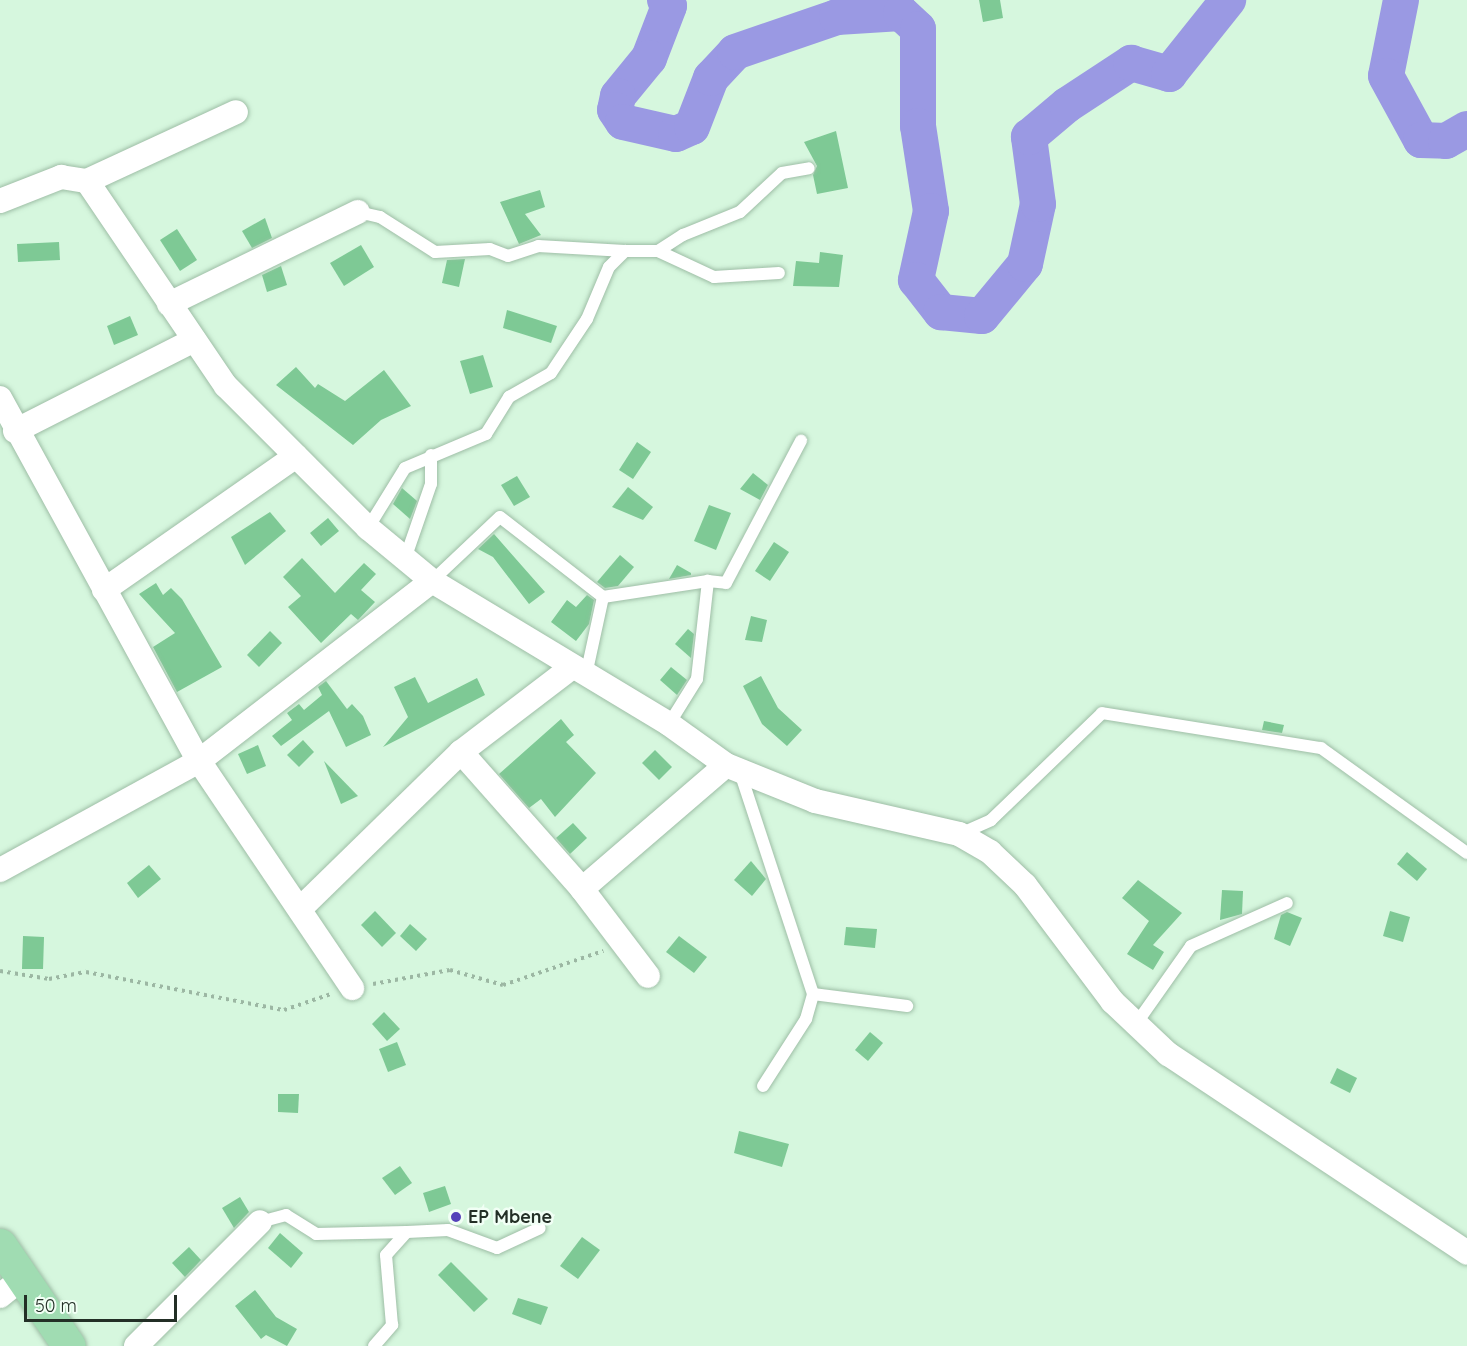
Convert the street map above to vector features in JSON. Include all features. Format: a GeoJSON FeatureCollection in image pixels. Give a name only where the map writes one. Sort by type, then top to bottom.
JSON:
{"type":"FeatureCollection","features":[{"type":"Feature","properties":{"kind":"highway"},"geometry":{"type":"LineString","coordinates":[[0,1245],[10,1288],[69,1346]]}},
{"type":"Feature","properties":{"kind":"street"},"geometry":{"type":"LineString","coordinates":[[0,201],[61,177],[87,181],[236,112]]}},
{"type":"Feature","properties":{"kind":"street"},"geometry":{"type":"LineString","coordinates":[[87,181],[226,386],[368,528],[432,581],[669,724],[733,768],[815,801],[959,834],[990,852],[1025,885],[1074,955],[1136,1024],[1168,1054],[1259,1117],[1467,1253]]}},
{"type":"Feature","properties":{"kind":"street"},"geometry":{"type":"LineString","coordinates":[[169,304],[358,212]]}},
{"type":"Feature","properties":{"kind":"street"},"geometry":{"type":"LineString","coordinates":[[15,431],[194,340]]}},
{"type":"Feature","properties":{"kind":"street"},"geometry":{"type":"LineString","coordinates":[[0,398],[15,431],[199,761],[301,908],[352,988]]}},
{"type":"Feature","properties":{"kind":"street"},"geometry":{"type":"LineString","coordinates":[[104,590],[296,456]]}},
{"type":"Feature","properties":{"kind":"street"},"geometry":{"type":"LineString","coordinates":[[0,870],[199,761],[432,581]]}},
{"type":"Feature","properties":{"kind":"street"},"geometry":{"type":"LineString","coordinates":[[301,908],[461,752],[579,671]]}},
{"type":"Feature","properties":{"kind":"street"},"geometry":{"type":"LineString","coordinates":[[461,752],[582,889],[648,976]]}},
{"type":"Feature","properties":{"kind":"street"},"geometry":{"type":"LineString","coordinates":[[582,889],[733,768]]}},
{"type":"Feature","properties":{"kind":"street"},"geometry":{"type":"LineString","coordinates":[[136,1346],[260,1222]]}},
{"type":"Feature","properties":{"kind":"lane"},"geometry":{"type":"LineString","coordinates":[[658,251],[683,235],[740,212],[782,173],[809,168]]}},
{"type":"Feature","properties":{"kind":"lane"},"geometry":{"type":"LineString","coordinates":[[358,212],[380,217],[435,252],[490,249],[508,256],[538,246],[658,251],[714,277],[778,273]]}},
{"type":"Feature","properties":{"kind":"lane"},"geometry":{"type":"LineString","coordinates":[[368,528],[405,468],[431,455],[486,434],[509,397],[551,373],[587,319],[609,267],[625,251]]}},
{"type":"Feature","properties":{"kind":"lane"},"geometry":{"type":"LineString","coordinates":[[432,581],[500,517],[603,597],[708,581],[726,583],[801,441]]}},
{"type":"Feature","properties":{"kind":"lane"},"geometry":{"type":"LineString","coordinates":[[405,559],[431,484],[431,455]]}},
{"type":"Feature","properties":{"kind":"lane"},"geometry":{"type":"LineString","coordinates":[[669,724],[697,679],[708,581]]}},
{"type":"Feature","properties":{"kind":"lane"},"geometry":{"type":"LineString","coordinates":[[579,671],[603,597]]}},
{"type":"Feature","properties":{"kind":"lane"},"geometry":{"type":"LineString","coordinates":[[959,834],[991,820],[1101,713],[1321,747],[1467,853]]}},
{"type":"Feature","properties":{"kind":"lane"},"geometry":{"type":"LineString","coordinates":[[733,768],[813,994],[806,1019],[763,1086]]}},
{"type":"Feature","properties":{"kind":"lane"},"geometry":{"type":"LineString","coordinates":[[1136,1024],[1191,946],[1287,903]]}},
{"type":"Feature","properties":{"kind":"lane"},"geometry":{"type":"LineString","coordinates":[[813,994],[907,1006]]}},
{"type":"Feature","properties":{"kind":"lane"},"geometry":{"type":"LineString","coordinates":[[260,1222],[286,1215],[316,1234],[448,1230],[497,1248],[540,1228]]}},
{"type":"Feature","properties":{"kind":"lane"},"geometry":{"type":"LineString","coordinates":[[374,1346],[392,1325],[386,1256],[407,1232]]}},
{"type":"Feature","properties":{"kind":"path"},"geometry":{"type":"LineString","coordinates":[[0,971],[49,979],[86,972],[284,1010],[352,988],[450,970],[503,985],[623,944]]}},
{"type":"Feature","properties":{"kind":"building"},"geometry":{"type":"Polygon","coordinates":[[[979,0],[1000,0],[1003,18],[983,22],[979,0]]]}},
{"type":"Feature","properties":{"kind":"building"},"geometry":{"type":"Polygon","coordinates":[[[836,131],[848,188],[817,194],[813,175],[817,166],[804,142],[836,131]]]}},
{"type":"Feature","properties":{"kind":"building"},"geometry":{"type":"Polygon","coordinates":[[[540,190],[545,207],[525,214],[541,235],[519,244],[500,202],[540,190]]]}},
{"type":"Feature","properties":{"kind":"building"},"geometry":{"type":"Polygon","coordinates":[[[265,218],[272,238],[252,248],[242,231],[265,218]]]}},
{"type":"Feature","properties":{"kind":"building"},"geometry":{"type":"Polygon","coordinates":[[[177,229],[197,260],[180,271],[160,240],[177,229]]]}},
{"type":"Feature","properties":{"kind":"building"},"geometry":{"type":"Polygon","coordinates":[[[59,242],[60,260],[18,262],[17,244],[59,242]]]}},
{"type":"Feature","properties":{"kind":"building"},"geometry":{"type":"Polygon","coordinates":[[[361,245],[374,267],[344,286],[330,263],[361,245]]]}},
{"type":"Feature","properties":{"kind":"building"},"geometry":{"type":"Polygon","coordinates":[[[820,252],[843,255],[839,287],[793,286],[796,261],[819,263],[820,252]]]}},
{"type":"Feature","properties":{"kind":"building"},"geometry":{"type":"Polygon","coordinates":[[[465,259],[459,287],[442,283],[447,260],[465,259]]]}},
{"type":"Feature","properties":{"kind":"building"},"geometry":{"type":"Polygon","coordinates":[[[281,266],[287,285],[267,292],[262,275],[281,266]]]}},
{"type":"Feature","properties":{"kind":"building"},"geometry":{"type":"Polygon","coordinates":[[[507,310],[557,326],[551,343],[503,328],[507,310]]]}},
{"type":"Feature","properties":{"kind":"building"},"geometry":{"type":"Polygon","coordinates":[[[130,316],[138,335],[114,345],[107,326],[130,316]]]}},
{"type":"Feature","properties":{"kind":"building"},"geometry":{"type":"Polygon","coordinates":[[[483,355],[493,387],[470,394],[460,361],[483,355]]]}},
{"type":"Feature","properties":{"kind":"building"},"geometry":{"type":"Polygon","coordinates":[[[296,367],[315,388],[318,384],[345,401],[384,370],[411,406],[381,420],[353,445],[276,385],[296,367]]]}},
{"type":"Feature","properties":{"kind":"building"},"geometry":{"type":"Polygon","coordinates":[[[637,442],[651,452],[633,479],[619,470],[637,442]]]}},
{"type":"Feature","properties":{"kind":"building"},"geometry":{"type":"Polygon","coordinates":[[[753,473],[768,485],[760,500],[740,489],[753,473]]]}},
{"type":"Feature","properties":{"kind":"building"},"geometry":{"type":"Polygon","coordinates":[[[517,476],[530,497],[514,506],[501,485],[517,476]]]}},
{"type":"Feature","properties":{"kind":"building"},"geometry":{"type":"Polygon","coordinates":[[[628,487],[653,507],[643,520],[612,507],[628,487]]]}},
{"type":"Feature","properties":{"kind":"building"},"geometry":{"type":"Polygon","coordinates":[[[402,488],[417,501],[410,519],[393,504],[402,488]]]}},
{"type":"Feature","properties":{"kind":"building"},"geometry":{"type":"Polygon","coordinates":[[[709,505],[731,513],[716,550],[694,541],[709,505]]]}},
{"type":"Feature","properties":{"kind":"building"},"geometry":{"type":"Polygon","coordinates":[[[270,512],[286,531],[245,565],[231,537],[270,512]]]}},
{"type":"Feature","properties":{"kind":"building"},"geometry":{"type":"Polygon","coordinates":[[[328,518],[339,531],[321,546],[310,533],[328,518]]]}},
{"type":"Feature","properties":{"kind":"building"},"geometry":{"type":"Polygon","coordinates":[[[494,534],[545,592],[529,604],[493,557],[478,549],[494,534]]]}},
{"type":"Feature","properties":{"kind":"building"},"geometry":{"type":"Polygon","coordinates":[[[774,542],[789,552],[770,581],[755,571],[774,542]]]}},
{"type":"Feature","properties":{"kind":"building"},"geometry":{"type":"Polygon","coordinates":[[[620,555],[634,567],[618,586],[605,588],[597,582],[620,555]]]}},
{"type":"Feature","properties":{"kind":"building"},"geometry":{"type":"Polygon","coordinates":[[[302,558],[335,593],[364,563],[376,574],[361,590],[375,602],[358,620],[351,614],[321,643],[288,607],[301,596],[283,577],[302,558]]]}},
{"type":"Feature","properties":{"kind":"building"},"geometry":{"type":"Polygon","coordinates":[[[677,565],[691,573],[691,575],[669,579],[677,565]]]}},
{"type":"Feature","properties":{"kind":"building"},"geometry":{"type":"Polygon","coordinates":[[[156,583],[163,595],[171,588],[182,599],[222,667],[177,692],[153,647],[175,633],[139,594],[156,583]]]}},
{"type":"Feature","properties":{"kind":"building"},"geometry":{"type":"Polygon","coordinates":[[[587,595],[594,600],[589,624],[576,641],[551,622],[567,600],[576,607],[587,595]]]}},
{"type":"Feature","properties":{"kind":"building"},"geometry":{"type":"Polygon","coordinates":[[[751,616],[767,620],[762,642],[745,640],[751,616]]]}},
{"type":"Feature","properties":{"kind":"building"},"geometry":{"type":"Polygon","coordinates":[[[688,629],[694,634],[691,658],[675,644],[688,629]]]}},
{"type":"Feature","properties":{"kind":"building"},"geometry":{"type":"Polygon","coordinates":[[[270,631],[282,643],[259,667],[247,655],[270,631]]]}},
{"type":"Feature","properties":{"kind":"building"},"geometry":{"type":"Polygon","coordinates":[[[671,667],[687,680],[677,695],[660,680],[671,667]]]}},
{"type":"Feature","properties":{"kind":"building"},"geometry":{"type":"Polygon","coordinates":[[[761,676],[778,708],[802,730],[787,746],[762,724],[743,686],[761,676]]]}},
{"type":"Feature","properties":{"kind":"building"},"geometry":{"type":"Polygon","coordinates":[[[415,677],[428,703],[477,678],[485,695],[383,747],[408,717],[394,687],[415,677]]]}},
{"type":"Feature","properties":{"kind":"building"},"geometry":{"type":"Polygon","coordinates":[[[326,681],[347,709],[352,704],[363,716],[371,735],[346,747],[329,711],[281,746],[272,736],[292,720],[287,713],[299,704],[304,710],[322,695],[318,687],[326,681]]]}},
{"type":"Feature","properties":{"kind":"building"},"geometry":{"type":"Polygon","coordinates":[[[561,719],[574,735],[566,742],[596,773],[555,817],[541,799],[529,808],[499,774],[561,719]]]}},
{"type":"Feature","properties":{"kind":"building"},"geometry":{"type":"Polygon","coordinates":[[[1264,721],[1284,725],[1282,733],[1262,730],[1264,721]]]}},
{"type":"Feature","properties":{"kind":"building"},"geometry":{"type":"Polygon","coordinates":[[[303,740],[314,752],[299,767],[287,755],[303,740]]]}},
{"type":"Feature","properties":{"kind":"building"},"geometry":{"type":"Polygon","coordinates":[[[258,745],[266,766],[247,774],[238,754],[258,745]]]}},
{"type":"Feature","properties":{"kind":"building"},"geometry":{"type":"Polygon","coordinates":[[[655,750],[672,767],[659,780],[642,763],[655,750]]]}},
{"type":"Feature","properties":{"kind":"building"},"geometry":{"type":"Polygon","coordinates":[[[324,761],[358,796],[341,804],[324,761]]]}},
{"type":"Feature","properties":{"kind":"building"},"geometry":{"type":"Polygon","coordinates":[[[573,823],[587,838],[570,854],[556,838],[573,823]]]}},
{"type":"Feature","properties":{"kind":"building"},"geometry":{"type":"Polygon","coordinates":[[[1407,852],[1427,869],[1417,881],[1397,864],[1407,852]]]}},
{"type":"Feature","properties":{"kind":"building"},"geometry":{"type":"Polygon","coordinates":[[[751,861],[766,879],[752,896],[734,880],[751,861]]]}},
{"type":"Feature","properties":{"kind":"building"},"geometry":{"type":"Polygon","coordinates":[[[149,865],[161,879],[138,898],[127,883],[149,865]]]}},
{"type":"Feature","properties":{"kind":"building"},"geometry":{"type":"Polygon","coordinates":[[[1138,880],[1182,913],[1153,945],[1164,952],[1153,970],[1127,954],[1149,921],[1122,898],[1138,880]]]}},
{"type":"Feature","properties":{"kind":"building"},"geometry":{"type":"Polygon","coordinates":[[[1222,890],[1243,891],[1242,914],[1220,920],[1222,890]]]}},
{"type":"Feature","properties":{"kind":"building"},"geometry":{"type":"Polygon","coordinates":[[[375,911],[396,933],[382,947],[361,925],[375,911]]]}},
{"type":"Feature","properties":{"kind":"building"},"geometry":{"type":"Polygon","coordinates":[[[1390,911],[1410,917],[1403,942],[1383,936],[1390,911]]]}},
{"type":"Feature","properties":{"kind":"building"},"geometry":{"type":"Polygon","coordinates":[[[1287,912],[1302,918],[1290,946],[1274,939],[1281,915],[1287,912]]]}},
{"type":"Feature","properties":{"kind":"building"},"geometry":{"type":"Polygon","coordinates":[[[410,924],[427,939],[416,951],[400,936],[410,924]]]}},
{"type":"Feature","properties":{"kind":"building"},"geometry":{"type":"Polygon","coordinates":[[[846,927],[877,929],[875,948],[844,945],[846,927]]]}},
{"type":"Feature","properties":{"kind":"building"},"geometry":{"type":"Polygon","coordinates":[[[23,936],[44,937],[43,969],[22,969],[23,936]]]}},
{"type":"Feature","properties":{"kind":"building"},"geometry":{"type":"Polygon","coordinates":[[[679,936],[707,957],[694,973],[666,952],[679,936]]]}},
{"type":"Feature","properties":{"kind":"building"},"geometry":{"type":"Polygon","coordinates":[[[384,1012],[400,1029],[387,1041],[372,1024],[384,1012]]]}},
{"type":"Feature","properties":{"kind":"building"},"geometry":{"type":"Polygon","coordinates":[[[870,1032],[883,1043],[868,1061],[855,1050],[870,1032]]]}},
{"type":"Feature","properties":{"kind":"building"},"geometry":{"type":"Polygon","coordinates":[[[397,1042],[406,1065],[388,1072],[379,1049],[397,1042]]]}},
{"type":"Feature","properties":{"kind":"building"},"geometry":{"type":"Polygon","coordinates":[[[1337,1068],[1357,1078],[1350,1093],[1330,1083],[1337,1068]]]}},
{"type":"Feature","properties":{"kind":"building"},"geometry":{"type":"Polygon","coordinates":[[[278,1094],[299,1094],[298,1113],[278,1112],[278,1094]]]}},
{"type":"Feature","properties":{"kind":"building"},"geometry":{"type":"Polygon","coordinates":[[[739,1131],[789,1144],[782,1167],[734,1153],[739,1131]]]}},
{"type":"Feature","properties":{"kind":"building"},"geometry":{"type":"Polygon","coordinates":[[[400,1166],[412,1183],[395,1195],[382,1178],[400,1166]]]}},
{"type":"Feature","properties":{"kind":"building"},"geometry":{"type":"Polygon","coordinates":[[[445,1186],[451,1204],[429,1212],[423,1193],[445,1186]]]}},
{"type":"Feature","properties":{"kind":"building"},"geometry":{"type":"Polygon","coordinates":[[[240,1197],[249,1212],[234,1228],[222,1208],[240,1197]]]}},
{"type":"Feature","properties":{"kind":"building"},"geometry":{"type":"Polygon","coordinates":[[[280,1233],[303,1253],[291,1268],[268,1248],[280,1233]]]}},
{"type":"Feature","properties":{"kind":"building"},"geometry":{"type":"Polygon","coordinates":[[[582,1237],[600,1250],[578,1279],[560,1266],[582,1237]]]}},
{"type":"Feature","properties":{"kind":"building"},"geometry":{"type":"Polygon","coordinates":[[[189,1247],[201,1260],[185,1277],[172,1263],[189,1247]]]}},
{"type":"Feature","properties":{"kind":"building"},"geometry":{"type":"Polygon","coordinates":[[[451,1262],[488,1299],[474,1312],[438,1275],[451,1262]]]}},
{"type":"Feature","properties":{"kind":"building"},"geometry":{"type":"Polygon","coordinates":[[[255,1290],[276,1317],[297,1329],[287,1346],[266,1335],[261,1339],[235,1306],[255,1290]]]}},
{"type":"Feature","properties":{"kind":"building"},"geometry":{"type":"Polygon","coordinates":[[[518,1298],[548,1307],[541,1325],[512,1314],[518,1298]]]}},
{"type":"Feature","properties":{"kind":"waterway"},"geometry":{"type":"LineString","coordinates":[[665,0],[669,6],[649,58],[618,96],[615,110],[623,122],[676,134],[692,127],[711,78],[735,52],[837,17],[901,13],[918,29],[918,126],[931,211],[916,280],[941,312],[982,316],[1025,264],[1038,204],[1029,137],[1067,105],[1131,63],[1169,74],[1228,0]]}},
{"type":"Feature","properties":{"kind":"waterway"},"geometry":{"type":"LineString","coordinates":[[1401,0],[1386,76],[1421,140],[1446,141],[1467,129]]}},
{"type":"Feature","properties":{"kind":"place","name":"EP Mbene"},"geometry":{"type":"Point","coordinates":[456,1217]}}]}
